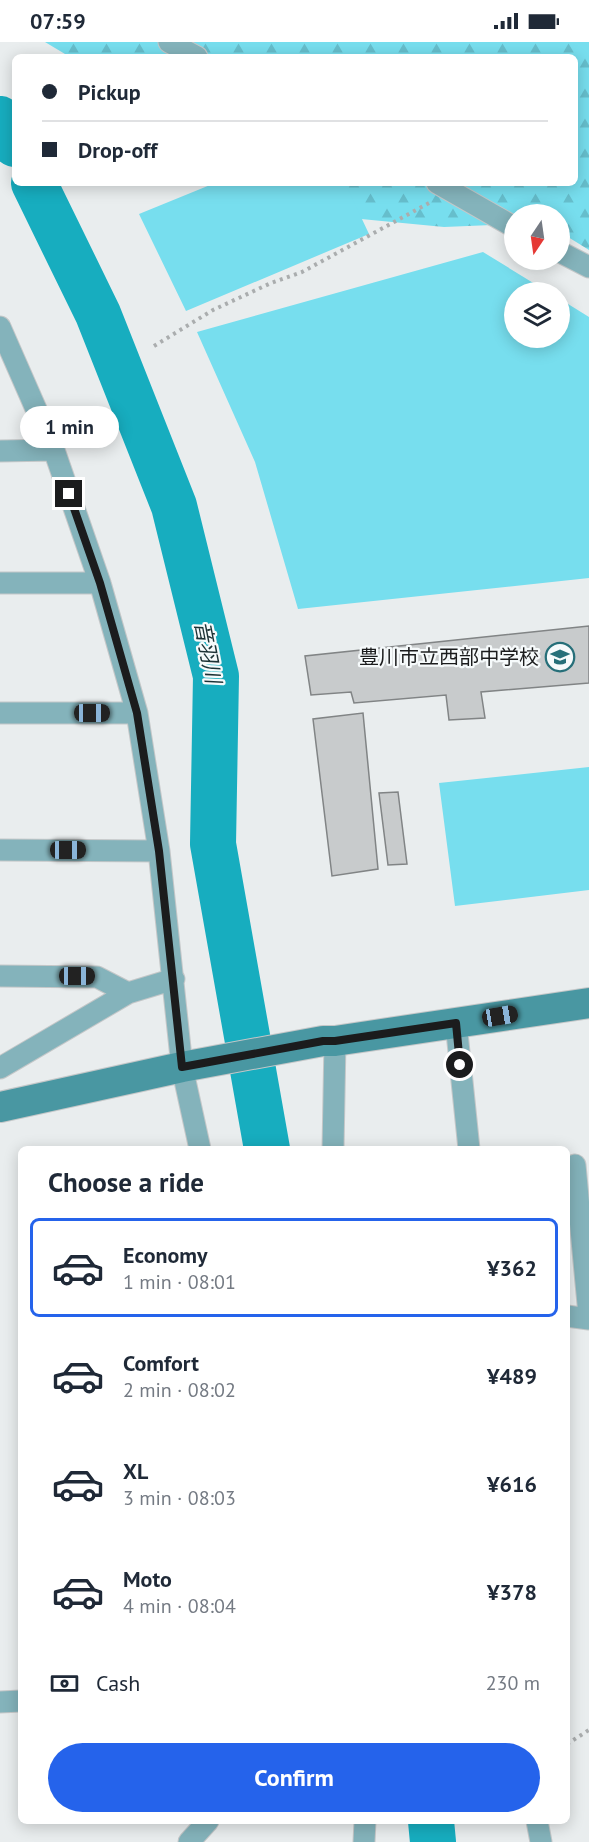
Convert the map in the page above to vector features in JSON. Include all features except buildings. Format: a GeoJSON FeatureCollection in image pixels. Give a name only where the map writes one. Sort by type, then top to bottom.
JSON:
{"type":"FeatureCollection","features":[{"type":"Feature","properties":{"kind":"street"},"geometry":{"type":"LineString","coordinates":[[169,42],[191,54]]}},
{"type":"Feature","properties":{"kind":"street"},"geometry":{"type":"LineString","coordinates":[[444,187],[504,221]]}},
{"type":"Feature","properties":{"kind":"street"},"geometry":{"type":"LineString","coordinates":[[570,257],[589,267]]}},
{"type":"Feature","properties":{"kind":"street"},"geometry":{"type":"LineString","coordinates":[[0,327],[54,450],[100,583],[137,713],[159,851],[182,1067],[199,1146]]}},
{"type":"Feature","properties":{"kind":"street"},"geometry":{"type":"LineString","coordinates":[[0,451],[54,450]]}},
{"type":"Feature","properties":{"kind":"street"},"geometry":{"type":"LineString","coordinates":[[0,583],[100,583]]}},
{"type":"Feature","properties":{"kind":"street"},"geometry":{"type":"LineString","coordinates":[[0,713],[137,713]]}},
{"type":"Feature","properties":{"kind":"street"},"geometry":{"type":"LineString","coordinates":[[0,850],[159,851]]}},
{"type":"Feature","properties":{"kind":"street"},"geometry":{"type":"LineString","coordinates":[[0,976],[97,976],[128,993]]}},
{"type":"Feature","properties":{"kind":"street"},"geometry":{"type":"LineString","coordinates":[[0,1068],[128,993],[174,980]]}},
{"type":"Feature","properties":{"kind":"street"},"geometry":{"type":"LineString","coordinates":[[0,1107],[182,1067],[329,1041],[589,1003]]}},
{"type":"Feature","properties":{"kind":"street"},"geometry":{"type":"LineString","coordinates":[[456,1023],[469,1146]]}},
{"type":"Feature","properties":{"kind":"street"},"geometry":{"type":"LineString","coordinates":[[329,1041],[333,1146]]}},
{"type":"Feature","properties":{"kind":"street"},"geometry":{"type":"LineString","coordinates":[[570,1316],[589,1317],[575,1165]]}},
{"type":"Feature","properties":{"kind":"street"},"geometry":{"type":"LineString","coordinates":[[0,1702],[18,1701]]}},
{"type":"Feature","properties":{"kind":"street"},"geometry":{"type":"LineString","coordinates":[[189,1842],[205,1824]]}},
{"type":"Feature","properties":{"kind":"street"},"geometry":{"type":"LineString","coordinates":[[364,1824],[364,1842]]}},
{"type":"Feature","properties":{"kind":"street"},"geometry":{"type":"LineString","coordinates":[[538,1824],[541,1842]]}},
{"type":"Feature","properties":{"kind":"path"},"geometry":{"type":"LineString","coordinates":[[154,346],[213,310],[271,283],[302,272],[395,223],[444,187]]}},
{"type":"Feature","properties":{"kind":"path"},"geometry":{"type":"LineString","coordinates":[[570,1742],[589,1730]]}},
{"type":"Feature","properties":{"kind":"green space"},"geometry":{"type":"Polygon","coordinates":[[[45,42],[589,42],[589,250],[570,238],[570,204],[504,204],[504,224],[444,227],[330,216],[281,186],[578,186],[578,54],[65,54],[45,42]]]}},
{"type":"Feature","properties":{"kind":"green space"},"geometry":{"type":"Polygon","coordinates":[[[208,186],[346,186],[369,234],[186,311],[139,214],[208,186]]]}},
{"type":"Feature","properties":{"kind":"green space"},"geometry":{"type":"Polygon","coordinates":[[[483,252],[504,265],[504,270],[512,270],[532,282],[504,282],[504,348],[570,348],[570,305],[589,317],[589,578],[298,609],[255,462],[197,332],[483,252]]]}},
{"type":"Feature","properties":{"kind":"green space"},"geometry":{"type":"Polygon","coordinates":[[[589,767],[589,890],[455,906],[439,783],[589,767]]]}},
{"type":"Feature","properties":{"kind":"waterway","name":"音羽川"},"geometry":{"type":"LineString","coordinates":[[0,119],[12,138]]}},
{"type":"Feature","properties":{"kind":"waterway","name":"音羽川"},"geometry":{"type":"LineString","coordinates":[[35,186],[98,314],[174,506],[216,676],[213,844],[266,1146]]}},
{"type":"Feature","properties":{"kind":"waterway","name":"音羽川"},"geometry":{"type":"LineString","coordinates":[[431,1824],[433,1842]]}},
{"type":"Feature","properties":{"kind":"place","name":"豊川市立西部中学校"},"geometry":{"type":"Point","coordinates":[560,657]}},
{"type":"Feature","properties":{"kind":"route"},"geometry":{"type":"LineString","coordinates":[[69,494],[100,583],[137,713],[159,851],[182,1067],[323,1041],[456,1023],[460,1065]]}}]}
